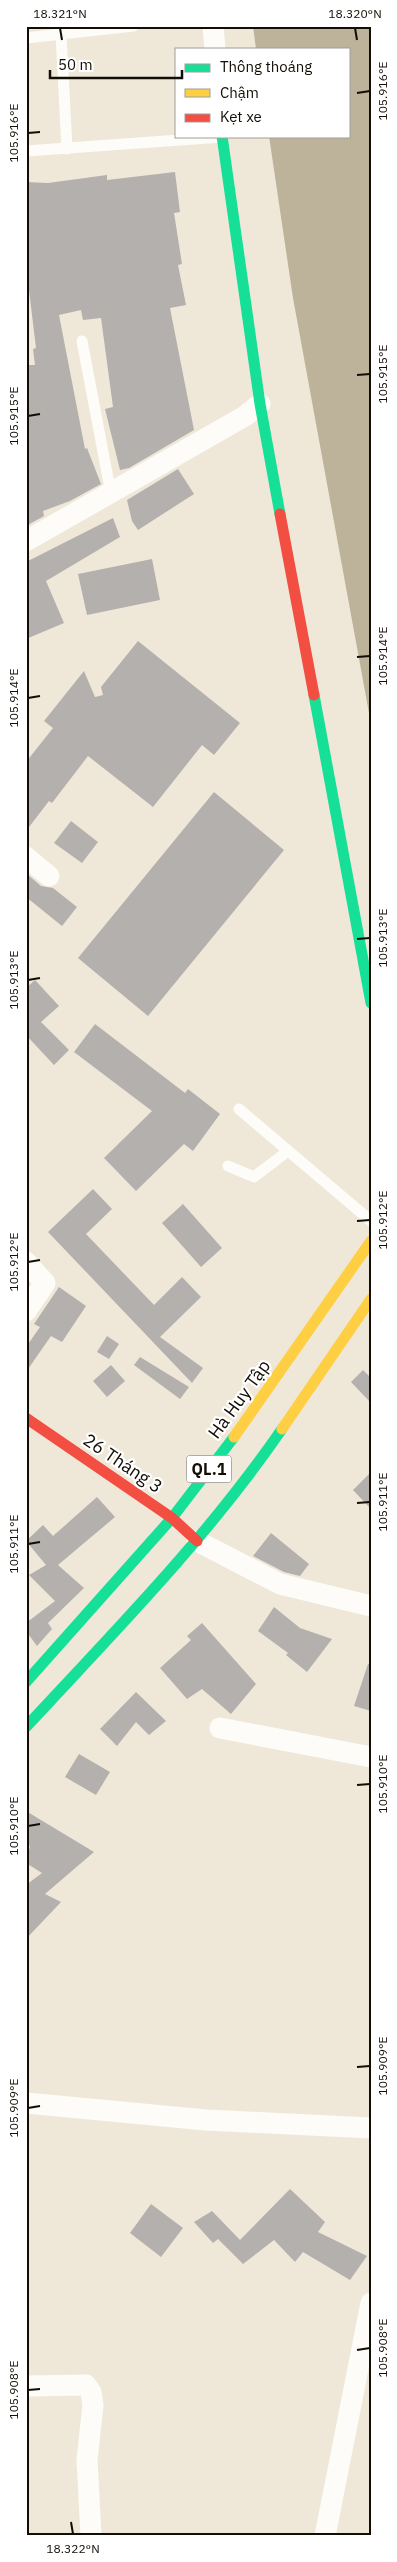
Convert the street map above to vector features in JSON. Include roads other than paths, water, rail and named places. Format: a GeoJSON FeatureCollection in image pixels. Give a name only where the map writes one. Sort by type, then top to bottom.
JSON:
{"type":"FeatureCollection","features":[{"type":"Feature","properties":{"kind":"main road"},"geometry":{"type":"LineString","coordinates":[[222,138],[260,404],[371,1003]]}},
{"type":"Feature","properties":{"kind":"main road","name":"Hà Huy Tập"},"geometry":{"type":"LineString","coordinates":[[26,1682],[172,1518],[261,1401],[371,1241]]}},
{"type":"Feature","properties":{"kind":"main road","name":"QL.1"},"geometry":{"type":"LineString","coordinates":[[26,1727],[198,1541],[249,1477],[369,1306]]}},
{"type":"Feature","properties":{"kind":"main road","name":"26 Tháng 3"},"geometry":{"type":"LineString","coordinates":[[26,1418],[172,1518],[198,1541]]}},
{"type":"Feature","properties":{"kind":"street"},"geometry":{"type":"LineString","coordinates":[[213,26],[215,48]]}},
{"type":"Feature","properties":{"kind":"street"},"geometry":{"type":"LineString","coordinates":[[26,540],[111,494],[245,416],[260,404]]}},
{"type":"Feature","properties":{"kind":"street"},"geometry":{"type":"LineString","coordinates":[[26,857],[49,876]]}},
{"type":"Feature","properties":{"kind":"street"},"geometry":{"type":"LineString","coordinates":[[26,1262],[45,1283],[26,1311]]}},
{"type":"Feature","properties":{"kind":"street"},"geometry":{"type":"LineString","coordinates":[[198,1541],[280,1584],[371,1606]]}},
{"type":"Feature","properties":{"kind":"street"},"geometry":{"type":"LineString","coordinates":[[220,1728],[371,1757]]}},
{"type":"Feature","properties":{"kind":"street"},"geometry":{"type":"LineString","coordinates":[[26,2103],[206,2120],[371,2128]]}},
{"type":"Feature","properties":{"kind":"street"},"geometry":{"type":"LineString","coordinates":[[326,2536],[371,2303]]}},
{"type":"Feature","properties":{"kind":"street"},"geometry":{"type":"LineString","coordinates":[[26,2386],[86,2385],[91,2392],[93,2405],[87,2484],[91,2536]]}},
{"type":"Feature","properties":{"kind":"lane"},"geometry":{"type":"LineString","coordinates":[[26,38],[133,26]]}},
{"type":"Feature","properties":{"kind":"lane"},"geometry":{"type":"LineString","coordinates":[[61,34],[66,149]]}},
{"type":"Feature","properties":{"kind":"lane"},"geometry":{"type":"LineString","coordinates":[[26,151],[209,138]]}},
{"type":"Feature","properties":{"kind":"lane"},"geometry":{"type":"LineString","coordinates":[[82,341],[111,494]]}},
{"type":"Feature","properties":{"kind":"lane"},"geometry":{"type":"LineString","coordinates":[[239,1109],[371,1221]]}},
{"type":"Feature","properties":{"kind":"lane"},"geometry":{"type":"LineString","coordinates":[[228,1166],[254,1177],[288,1151]]}}]}
